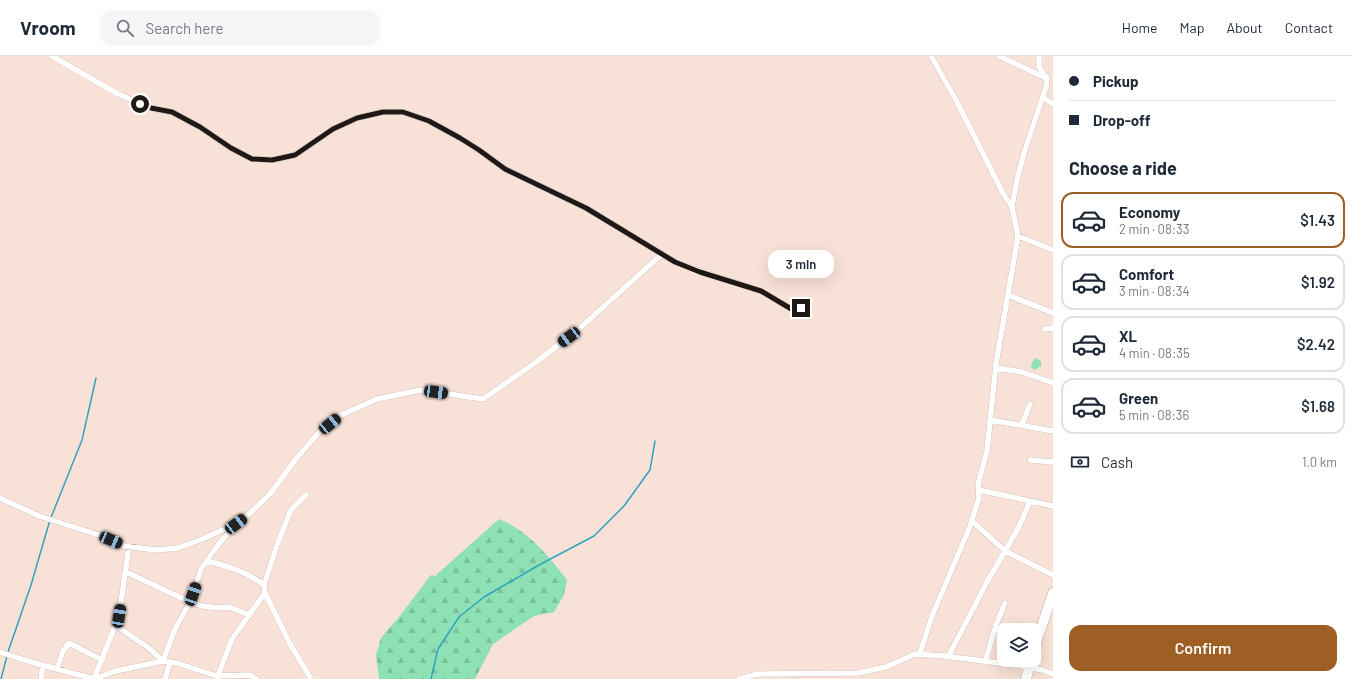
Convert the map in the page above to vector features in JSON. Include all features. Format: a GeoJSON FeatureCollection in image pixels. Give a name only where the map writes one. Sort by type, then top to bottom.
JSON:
{"type":"FeatureCollection","features":[{"type":"Feature","properties":{"kind":"highway"},"geometry":{"type":"LineString","coordinates":[[1041,632],[1049,613],[1053,593]]}},
{"type":"Feature","properties":{"kind":"highway"},"geometry":{"type":"LineString","coordinates":[[1026,679],[1029,667]]}},
{"type":"Feature","properties":{"kind":"street"},"geometry":{"type":"LineString","coordinates":[[52,56],[118,94],[151,108],[172,112],[200,127],[231,148],[252,159],[272,160],[295,155],[333,129],[357,118],[383,112],[403,112],[429,121],[454,134],[505,169],[586,208],[675,262],[700,272],[761,291],[793,310],[796,311],[801,308]]}},
{"type":"Feature","properties":{"kind":"street"},"geometry":{"type":"LineString","coordinates":[[930,56],[956,100],[1004,195],[1012,207]]}},
{"type":"Feature","properties":{"kind":"street"},"geometry":{"type":"LineString","coordinates":[[999,56],[1047,78]]}},
{"type":"Feature","properties":{"kind":"street"},"geometry":{"type":"LineString","coordinates":[[920,654],[932,616],[946,586],[972,521],[979,498],[978,484],[987,451],[996,368],[1018,236],[1012,207],[1016,180],[1044,98],[1047,78],[1039,67],[1039,56]]}},
{"type":"Feature","properties":{"kind":"street"},"geometry":{"type":"LineString","coordinates":[[1044,98],[1053,104]]}},
{"type":"Feature","properties":{"kind":"street"},"geometry":{"type":"LineString","coordinates":[[1018,236],[1053,250]]}},
{"type":"Feature","properties":{"kind":"street"},"geometry":{"type":"LineString","coordinates":[[163,661],[175,629],[190,602],[201,569],[218,545],[236,524],[270,494],[296,459],[320,431],[339,416],[377,399],[421,390],[483,399],[535,363],[580,328],[662,254]]}},
{"type":"Feature","properties":{"kind":"street"},"geometry":{"type":"LineString","coordinates":[[1008,295],[1053,312]]}},
{"type":"Feature","properties":{"kind":"street"},"geometry":{"type":"LineString","coordinates":[[1044,329],[1053,328]]}},
{"type":"Feature","properties":{"kind":"street"},"geometry":{"type":"LineString","coordinates":[[996,368],[1022,372],[1053,383]]}},
{"type":"Feature","properties":{"kind":"street"},"geometry":{"type":"LineString","coordinates":[[1022,425],[1030,404]]}},
{"type":"Feature","properties":{"kind":"street"},"geometry":{"type":"LineString","coordinates":[[990,420],[1053,431]]}},
{"type":"Feature","properties":{"kind":"street"},"geometry":{"type":"LineString","coordinates":[[1030,460],[1053,462]]}},
{"type":"Feature","properties":{"kind":"street"},"geometry":{"type":"LineString","coordinates":[[979,490],[1053,506]]}},
{"type":"Feature","properties":{"kind":"street"},"geometry":{"type":"LineString","coordinates":[[306,495],[291,510],[277,545],[264,585],[265,593],[290,644],[311,679]]}},
{"type":"Feature","properties":{"kind":"street"},"geometry":{"type":"LineString","coordinates":[[0,498],[39,516],[99,535],[124,546],[157,550],[178,548],[236,524]]}},
{"type":"Feature","properties":{"kind":"street"},"geometry":{"type":"LineString","coordinates":[[948,656],[981,593],[1019,527],[1030,501]]}},
{"type":"Feature","properties":{"kind":"street"},"geometry":{"type":"LineString","coordinates":[[972,521],[1005,551],[1053,575]]}},
{"type":"Feature","properties":{"kind":"street"},"geometry":{"type":"LineString","coordinates":[[95,679],[119,616],[129,546]]}},
{"type":"Feature","properties":{"kind":"street"},"geometry":{"type":"LineString","coordinates":[[207,561],[233,568],[256,578],[264,585]]}},
{"type":"Feature","properties":{"kind":"street"},"geometry":{"type":"LineString","coordinates":[[126,572],[190,602],[208,607],[228,607],[250,615]]}},
{"type":"Feature","properties":{"kind":"street"},"geometry":{"type":"LineString","coordinates":[[217,678],[232,639],[265,593]]}},
{"type":"Feature","properties":{"kind":"street"},"geometry":{"type":"LineString","coordinates":[[985,662],[996,625],[1005,603]]}},
{"type":"Feature","properties":{"kind":"street"},"geometry":{"type":"LineString","coordinates":[[115,624],[149,648],[163,661]]}},
{"type":"Feature","properties":{"kind":"street"},"geometry":{"type":"LineString","coordinates":[[56,669],[63,651],[69,643],[102,660]]}},
{"type":"Feature","properties":{"kind":"street"},"geometry":{"type":"LineString","coordinates":[[0,652],[95,679],[116,670],[163,661],[217,678],[250,675],[256,679]]}},
{"type":"Feature","properties":{"kind":"street"},"geometry":{"type":"LineString","coordinates":[[740,679],[752,677],[858,673],[886,667],[915,654],[948,656],[997,663]]}},
{"type":"Feature","properties":{"kind":"street"},"geometry":{"type":"LineString","coordinates":[[165,679],[170,662]]}},
{"type":"Feature","properties":{"kind":"street"},"geometry":{"type":"LineString","coordinates":[[41,679],[44,665]]}},
{"type":"Feature","properties":{"kind":"street"},"geometry":{"type":"LineString","coordinates":[[1036,667],[1053,674]]}},
{"type":"Feature","properties":{"kind":"green space"},"geometry":{"type":"Polygon","coordinates":[[[1036,358],[1041,361],[1041,366],[1035,370],[1031,367],[1032,362],[1036,358]]]}},
{"type":"Feature","properties":{"kind":"green space"},"geometry":{"type":"Polygon","coordinates":[[[499,519],[510,524],[529,537],[553,562],[567,580],[564,595],[554,612],[534,616],[493,644],[475,679],[379,679],[376,655],[381,638],[431,575],[435,576],[499,519]]]}},
{"type":"Feature","properties":{"kind":"waterway"},"geometry":{"type":"LineString","coordinates":[[8,652],[31,585],[50,520],[82,440],[96,378]]}},
{"type":"Feature","properties":{"kind":"waterway"},"geometry":{"type":"LineString","coordinates":[[431,679],[438,649],[459,617],[484,597],[539,565],[594,536],[624,506],[650,470],[655,441]]}},
{"type":"Feature","properties":{"kind":"waterway"},"geometry":{"type":"LineString","coordinates":[[1,679],[7,656]]}},
{"type":"Feature","properties":{"kind":"route"},"geometry":{"type":"LineString","coordinates":[[140,104],[151,108],[172,112],[200,127],[231,148],[252,159],[272,160],[295,155],[333,129],[357,118],[383,112],[403,112],[429,121],[460,138],[505,169],[586,208],[675,262],[700,272],[761,291],[793,310],[796,311],[801,308]]}}]}
